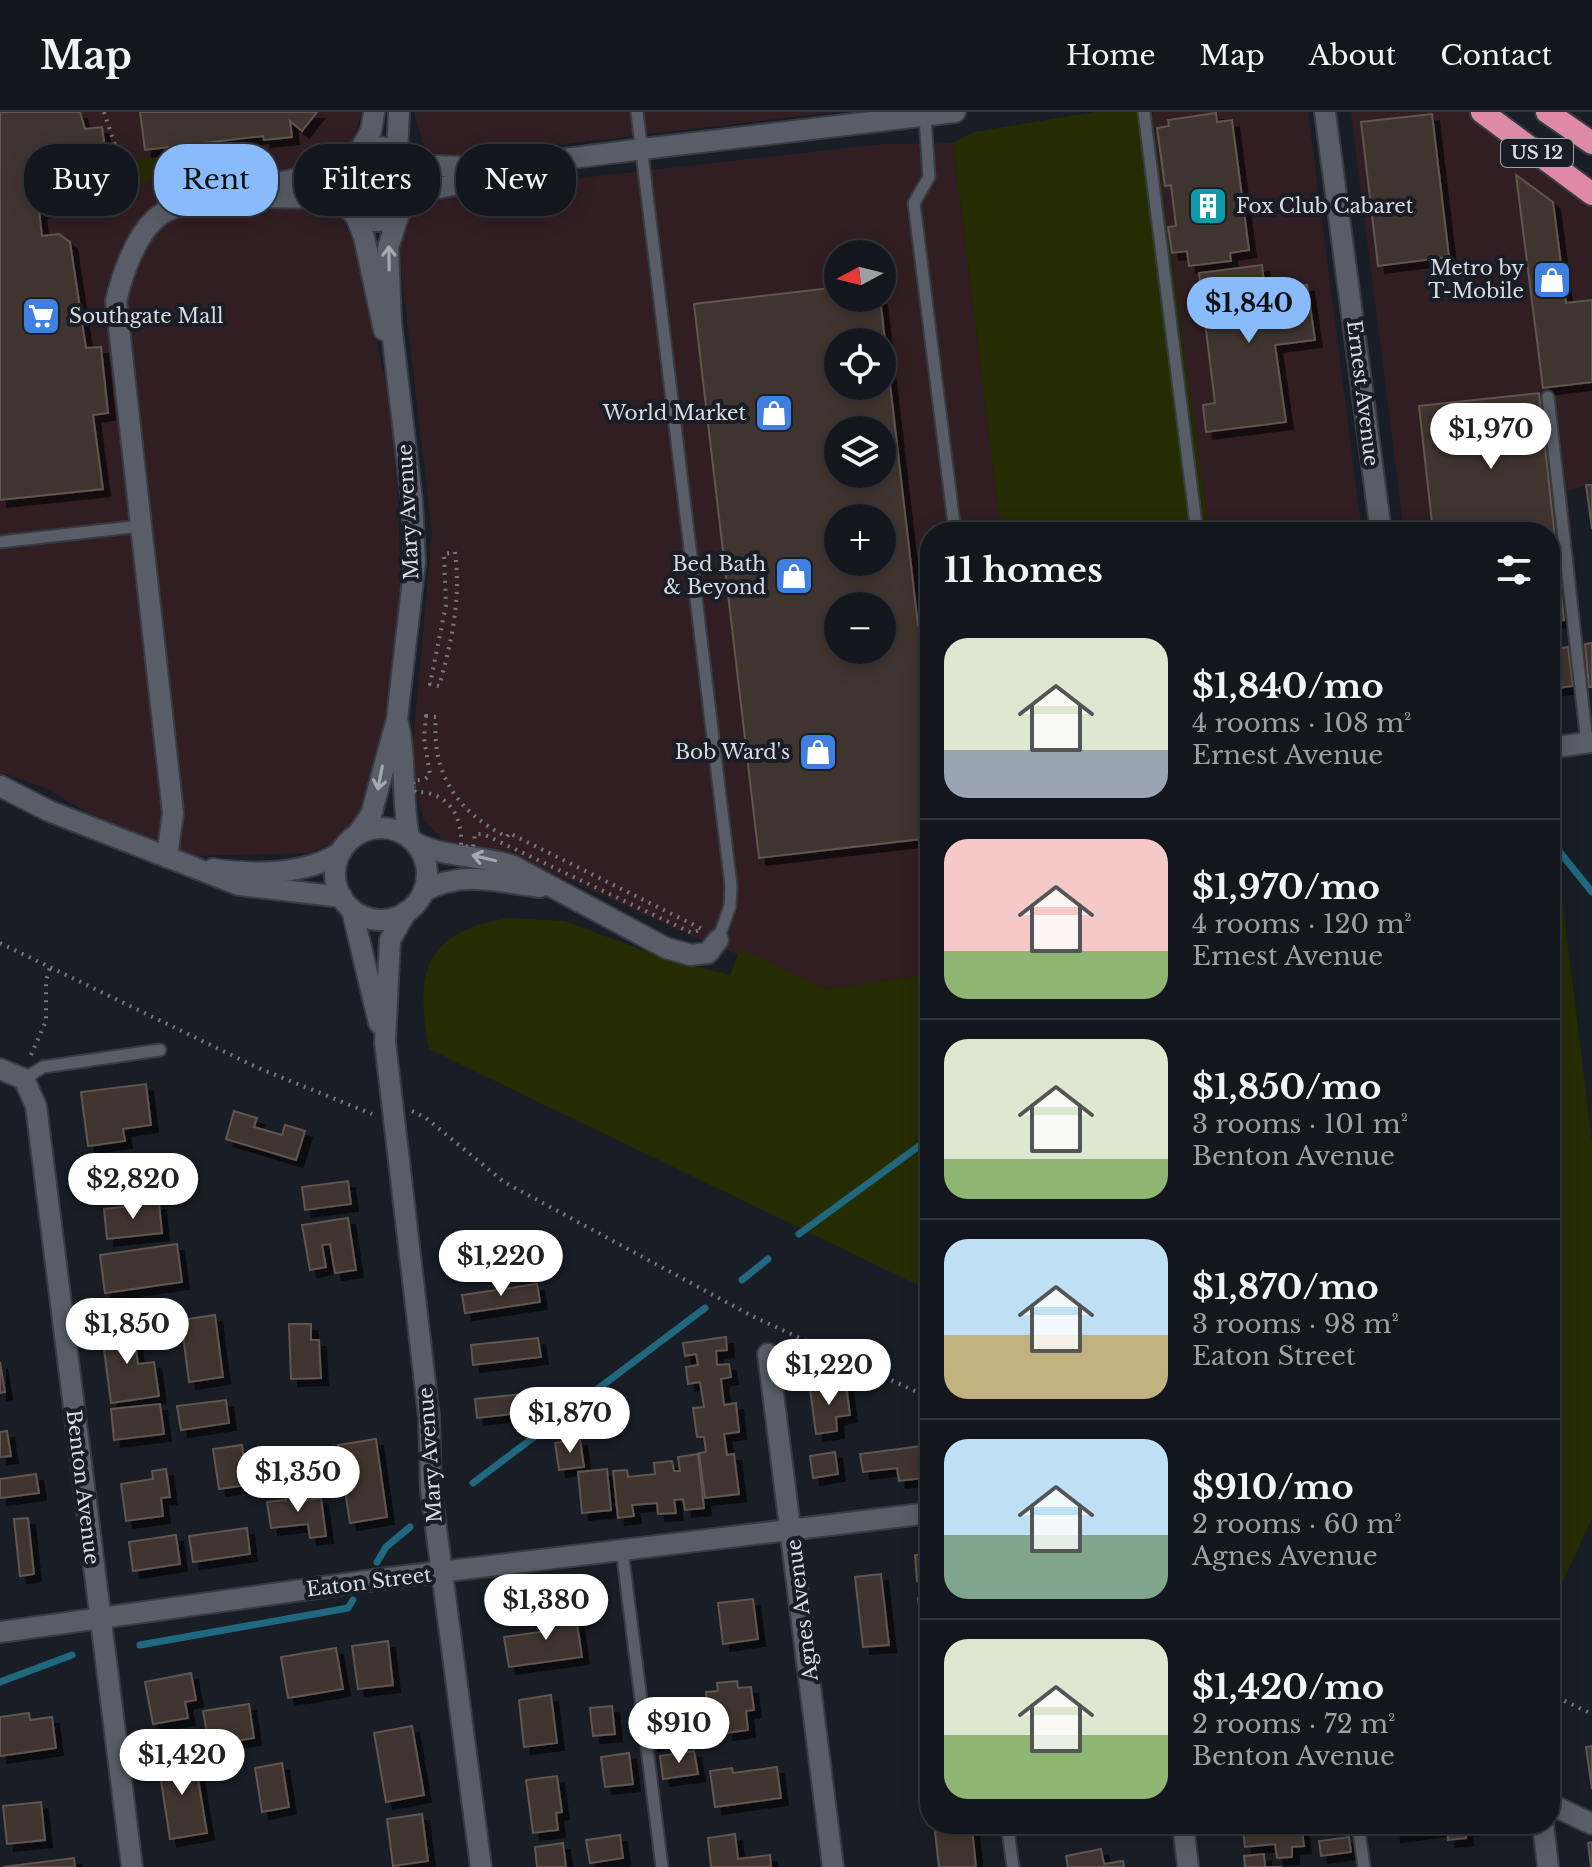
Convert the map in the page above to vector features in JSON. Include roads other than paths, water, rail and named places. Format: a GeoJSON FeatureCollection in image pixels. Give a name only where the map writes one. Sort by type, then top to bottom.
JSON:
{"type":"FeatureCollection","features":[{"type":"Feature","properties":{"kind":"highway","name":"US 12"},"geometry":{"type":"LineString","coordinates":[[1482,112],[1592,194]]}},
{"type":"Feature","properties":{"kind":"highway","name":"US 12"},"geometry":{"type":"LineString","coordinates":[[1547,112],[1592,143]]}},
{"type":"Feature","properties":{"kind":"street"},"geometry":{"type":"LineString","coordinates":[[363,144],[371,131],[374,112]]}},
{"type":"Feature","properties":{"kind":"street"},"geometry":{"type":"LineString","coordinates":[[399,112],[400,144]]}},
{"type":"Feature","properties":{"kind":"street"},"geometry":{"type":"LineString","coordinates":[[576,157],[955,112]]}},
{"type":"Feature","properties":{"kind":"street","name":"Ernest Avenue"},"geometry":{"type":"LineString","coordinates":[[1325,112],[1380,522]]}},
{"type":"Feature","properties":{"kind":"street"},"geometry":{"type":"LineString","coordinates":[[160,216],[156,218],[122,273],[116,301],[173,813],[167,857]]}},
{"type":"Feature","properties":{"kind":"street","name":"Mary Avenue"},"geometry":{"type":"LineString","coordinates":[[354,216],[364,237],[376,305],[394,367]]}},
{"type":"Feature","properties":{"kind":"street"},"geometry":{"type":"LineString","coordinates":[[366,216],[377,221],[388,216]]}},
{"type":"Feature","properties":{"kind":"street","name":"Mary Avenue"},"geometry":{"type":"LineString","coordinates":[[357,835],[371,815],[399,709],[415,562],[412,501],[394,367],[388,248],[400,216]]}},
{"type":"Feature","properties":{"kind":"street","name":"Mary Avenue"},"geometry":{"type":"LineString","coordinates":[[399,709],[403,741],[404,813],[412,840]]}},
{"type":"Feature","properties":{"kind":"street"},"geometry":{"type":"LineString","coordinates":[[1560,747],[1590,743]]}},
{"type":"Feature","properties":{"kind":"street"},"geometry":{"type":"LineString","coordinates":[[0,786],[49,811],[239,885],[347,904],[379,920],[406,912],[424,891],[445,880],[466,878],[548,887]]}},
{"type":"Feature","properties":{"kind":"street"},"geometry":{"type":"LineString","coordinates":[[167,857],[193,867],[223,871],[287,870],[326,862],[357,835],[384,828],[434,852],[477,855],[513,866],[666,948],[708,953],[718,940]]}},
{"type":"Feature","properties":{"kind":"street"},"geometry":{"type":"LineString","coordinates":[[412,840],[426,866],[424,891]]}},
{"type":"Feature","properties":{"kind":"street"},"geometry":{"type":"LineString","coordinates":[[341,852],[336,867],[347,904]]}},
{"type":"Feature","properties":{"kind":"street","name":"Mary Avenue"},"geometry":{"type":"LineString","coordinates":[[347,904],[385,1042],[429,1417],[431,1490],[481,1867]]}},
{"type":"Feature","properties":{"kind":"street","name":"Mary Avenue"},"geometry":{"type":"LineString","coordinates":[[385,1042],[390,940],[406,912]]}},
{"type":"Feature","properties":{"kind":"street","name":"Benton Avenue"},"geometry":{"type":"LineString","coordinates":[[11,1073],[36,1106],[132,1867]]}},
{"type":"Feature","properties":{"kind":"street","name":"Agnes Avenue"},"geometry":{"type":"LineString","coordinates":[[778,1353],[792,1529],[833,1867]]}},
{"type":"Feature","properties":{"kind":"street","name":"Eaton Street"},"geometry":{"type":"LineString","coordinates":[[0,1632],[920,1514]]}},
{"type":"Feature","properties":{"kind":"street"},"geometry":{"type":"LineString","coordinates":[[1560,1809],[1592,1824]]}},
{"type":"Feature","properties":{"kind":"street"},"geometry":{"type":"LineString","coordinates":[[1184,1834],[1188,1867]]}},
{"type":"Feature","properties":{"kind":"street"},"geometry":{"type":"LineString","coordinates":[[1544,1834],[1548,1867]]}},
{"type":"Feature","properties":{"kind":"lane"},"geometry":{"type":"LineString","coordinates":[[637,112],[731,886],[730,906],[718,940]]}},
{"type":"Feature","properties":{"kind":"lane"},"geometry":{"type":"LineString","coordinates":[[1144,112],[1196,522]]}},
{"type":"Feature","properties":{"kind":"lane"},"geometry":{"type":"LineString","coordinates":[[924,114],[929,177],[914,203],[954,522]]}},
{"type":"Feature","properties":{"kind":"lane"},"geometry":{"type":"LineString","coordinates":[[1548,397],[1590,743]]}},
{"type":"Feature","properties":{"kind":"lane"},"geometry":{"type":"LineString","coordinates":[[0,542],[141,526]]}},
{"type":"Feature","properties":{"kind":"lane"},"geometry":{"type":"LineString","coordinates":[[11,1073],[160,1050]]}},
{"type":"Feature","properties":{"kind":"lane"},"geometry":{"type":"LineString","coordinates":[[622,1550],[662,1867]]}},
{"type":"Feature","properties":{"kind":"lane"},"geometry":{"type":"LineString","coordinates":[[1008,1834],[1013,1867]]}},
{"type":"Feature","properties":{"kind":"lane"},"geometry":{"type":"LineString","coordinates":[[1359,1834],[1364,1867]]}},
{"type":"Feature","properties":{"kind":"waterway"},"geometry":{"type":"LineString","coordinates":[[1560,852],[1592,892]]}},
{"type":"Feature","properties":{"kind":"waterway"},"geometry":{"type":"LineString","coordinates":[[799,1234],[920,1145]]}},
{"type":"Feature","properties":{"kind":"waterway"},"geometry":{"type":"LineString","coordinates":[[742,1280],[768,1259]]}},
{"type":"Feature","properties":{"kind":"waterway"},"geometry":{"type":"LineString","coordinates":[[473,1483],[705,1308]]}},
{"type":"Feature","properties":{"kind":"waterway"},"geometry":{"type":"LineString","coordinates":[[377,1562],[386,1547],[410,1527]]}},
{"type":"Feature","properties":{"kind":"waterway"},"geometry":{"type":"LineString","coordinates":[[140,1645],[348,1608],[353,1600]]}},
{"type":"Feature","properties":{"kind":"waterway"},"geometry":{"type":"LineString","coordinates":[[0,1682],[72,1655]]}},
{"type":"Feature","properties":{"kind":"place","name":"Fox Club Cabaret"},"geometry":{"type":"Point","coordinates":[1208,206]}},
{"type":"Feature","properties":{"kind":"place","name":"Metro by T-Mobile"},"geometry":{"type":"Point","coordinates":[1552,280]}},
{"type":"Feature","properties":{"kind":"place","name":"Southgate Mall"},"geometry":{"type":"Point","coordinates":[41,316]}},
{"type":"Feature","properties":{"kind":"place","name":"World Market"},"geometry":{"type":"Point","coordinates":[774,413]}},
{"type":"Feature","properties":{"kind":"place","name":"Bed Bath & Beyond"},"geometry":{"type":"Point","coordinates":[794,576]}},
{"type":"Feature","properties":{"kind":"place","name":"Bob Ward's"},"geometry":{"type":"Point","coordinates":[818,752]}}]}
